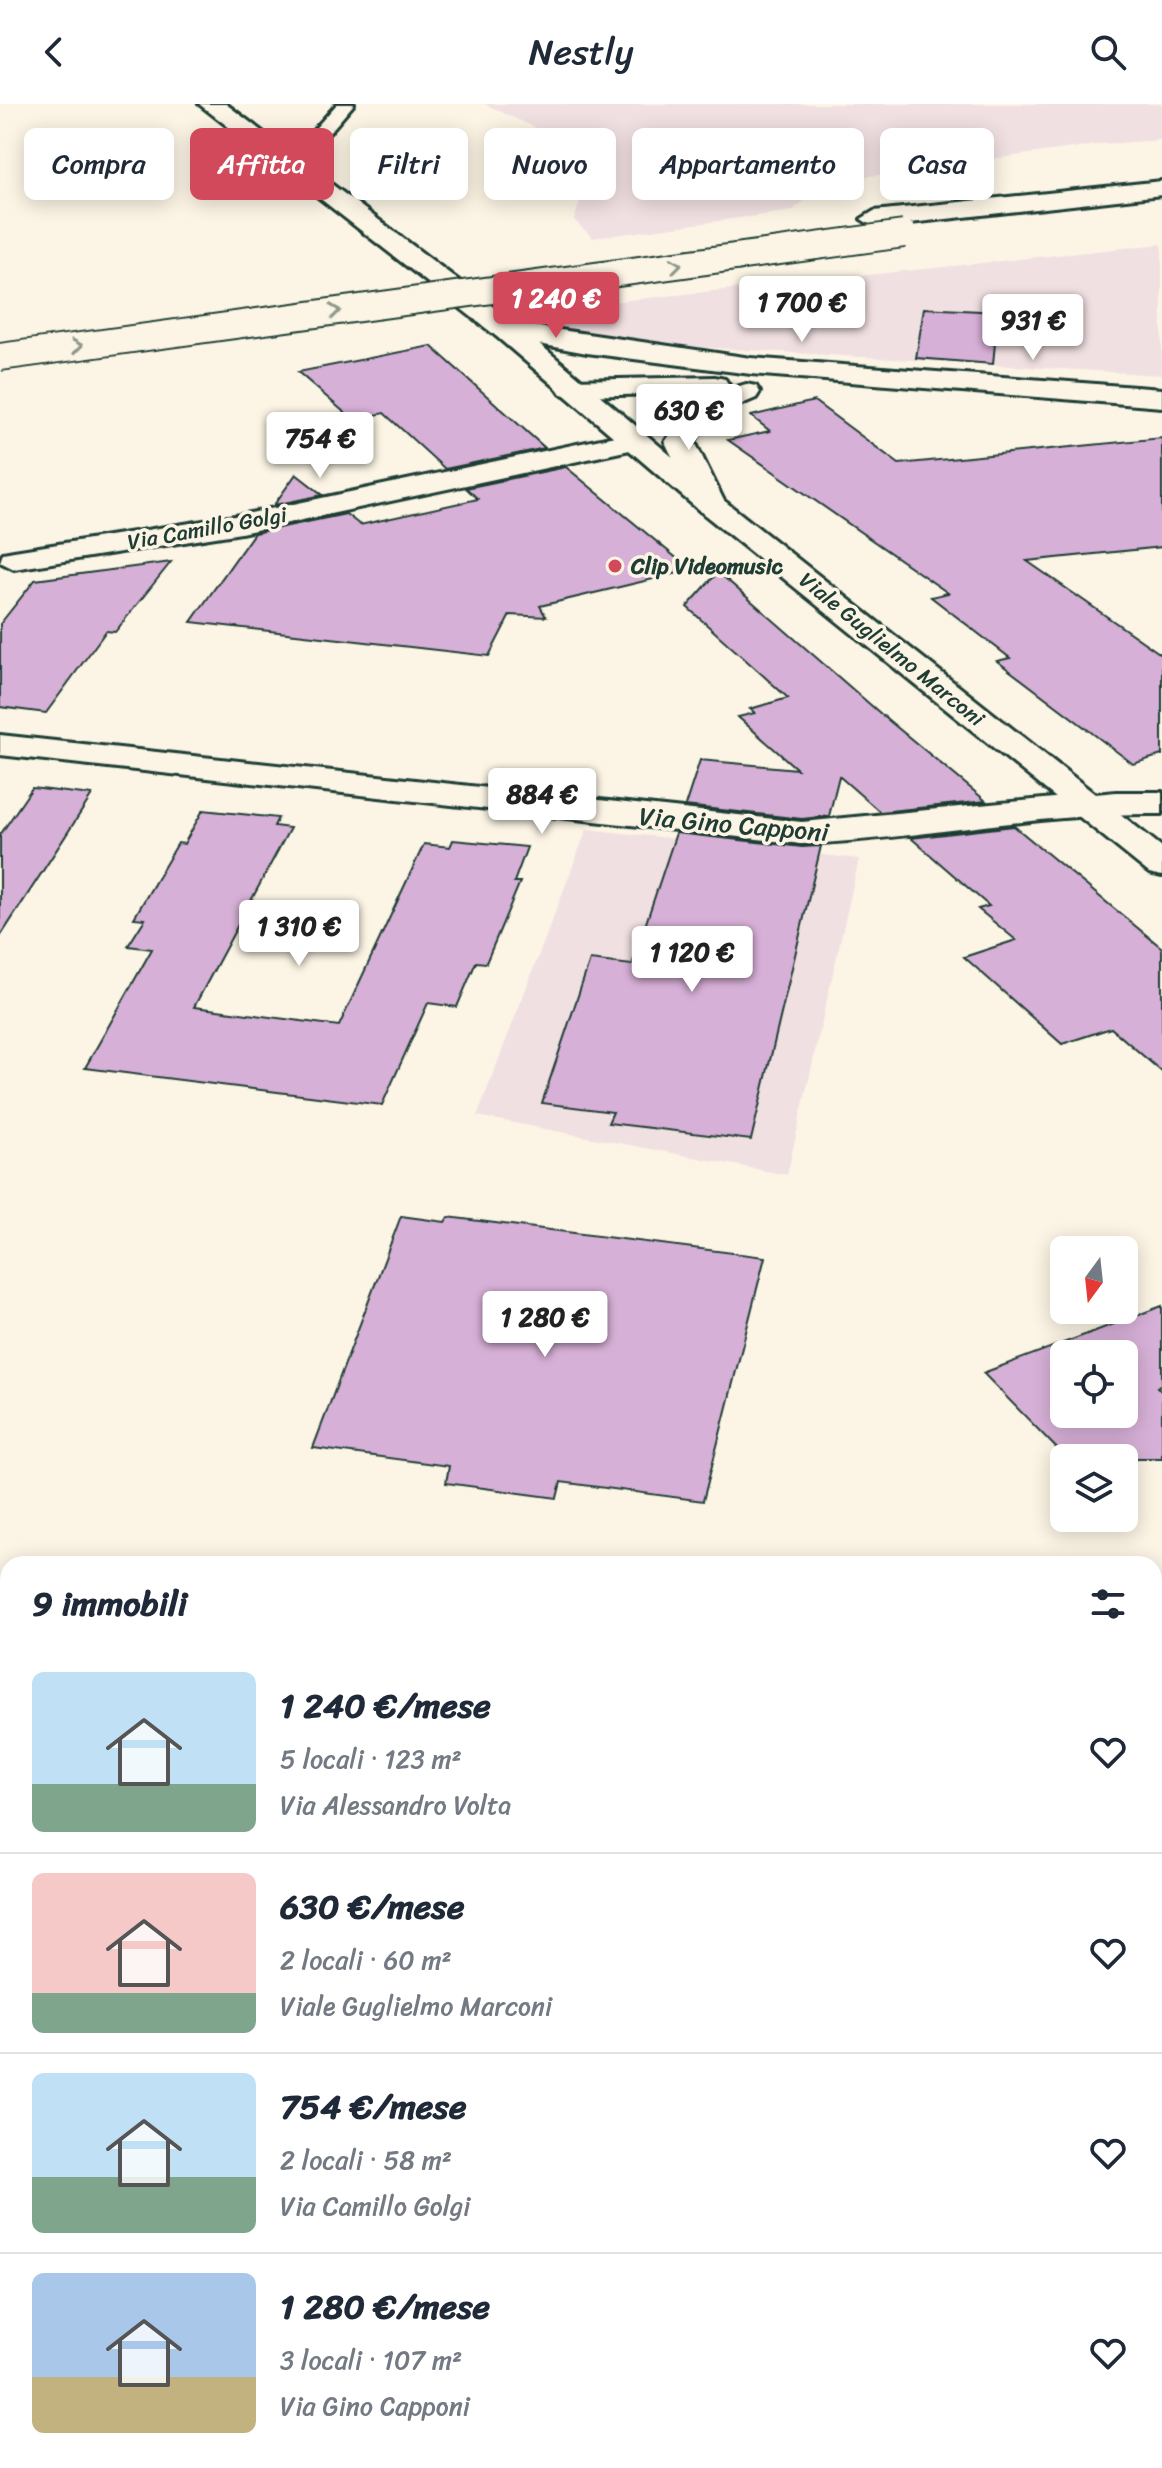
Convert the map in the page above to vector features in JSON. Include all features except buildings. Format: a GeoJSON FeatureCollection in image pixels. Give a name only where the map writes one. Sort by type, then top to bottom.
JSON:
{"type":"FeatureCollection","features":[{"type":"Feature","properties":{"kind":"main road","name":"Viale Guglielmo Marconi"},"geometry":{"type":"LineString","coordinates":[[211,104],[243,128]]}},
{"type":"Feature","properties":{"kind":"main road"},"geometry":{"type":"LineString","coordinates":[[0,336],[874,219],[1162,188]]}},
{"type":"Feature","properties":{"kind":"main road","name":"Viale Guglielmo Marconi"},"geometry":{"type":"LineString","coordinates":[[334,197],[506,330],[711,505],[1162,865]]}},
{"type":"Feature","properties":{"kind":"main road"},"geometry":{"type":"LineString","coordinates":[[0,357],[904,234],[1162,205]]}},
{"type":"Feature","properties":{"kind":"main road"},"geometry":{"type":"LineString","coordinates":[[506,330],[589,347],[700,361],[1162,398]]}},
{"type":"Feature","properties":{"kind":"main road"},"geometry":{"type":"LineString","coordinates":[[571,388],[610,368],[634,363],[700,361]]}},
{"type":"Feature","properties":{"kind":"main road"},"geometry":{"type":"LineString","coordinates":[[571,388],[901,378]]}},
{"type":"Feature","properties":{"kind":"main road"},"geometry":{"type":"LineString","coordinates":[[711,505],[680,442],[686,426],[710,405],[768,384]]}},
{"type":"Feature","properties":{"kind":"main road","name":"Via Camillo Golgi"},"geometry":{"type":"LineString","coordinates":[[14,560],[241,524],[634,441]]}},
{"type":"Feature","properties":{"kind":"main road","name":"Via Gino Capponi"},"geometry":{"type":"LineString","coordinates":[[0,745],[802,833],[850,833],[1009,808],[1162,803]]}},
{"type":"Feature","properties":{"kind":"lane"},"geometry":{"type":"LineString","coordinates":[[325,128],[346,104]]}},
{"type":"Feature","properties":{"kind":"shaded area"},"geometry":{"type":"Polygon","coordinates":[[[484,104],[1162,104],[1162,140],[1102,144],[994,159],[994,128],[880,128],[880,175],[864,177],[864,128],[632,128],[632,200],[805,200],[792,211],[593,238],[574,220],[581,200],[616,200],[616,128],[536,128],[484,104]]]}},
{"type":"Feature","properties":{"kind":"shaded area"},"geometry":{"type":"Polygon","coordinates":[[[1162,244],[1162,375],[580,340],[543,309],[1162,244]]]}},
{"type":"Feature","properties":{"kind":"shaded area"},"geometry":{"type":"Polygon","coordinates":[[[587,829],[859,859],[787,1175],[477,1116],[587,829]]]}},
{"type":"Feature","properties":{"kind":"place","name":"Clip Videomusic"},"geometry":{"type":"Point","coordinates":[615,566]}}]}
